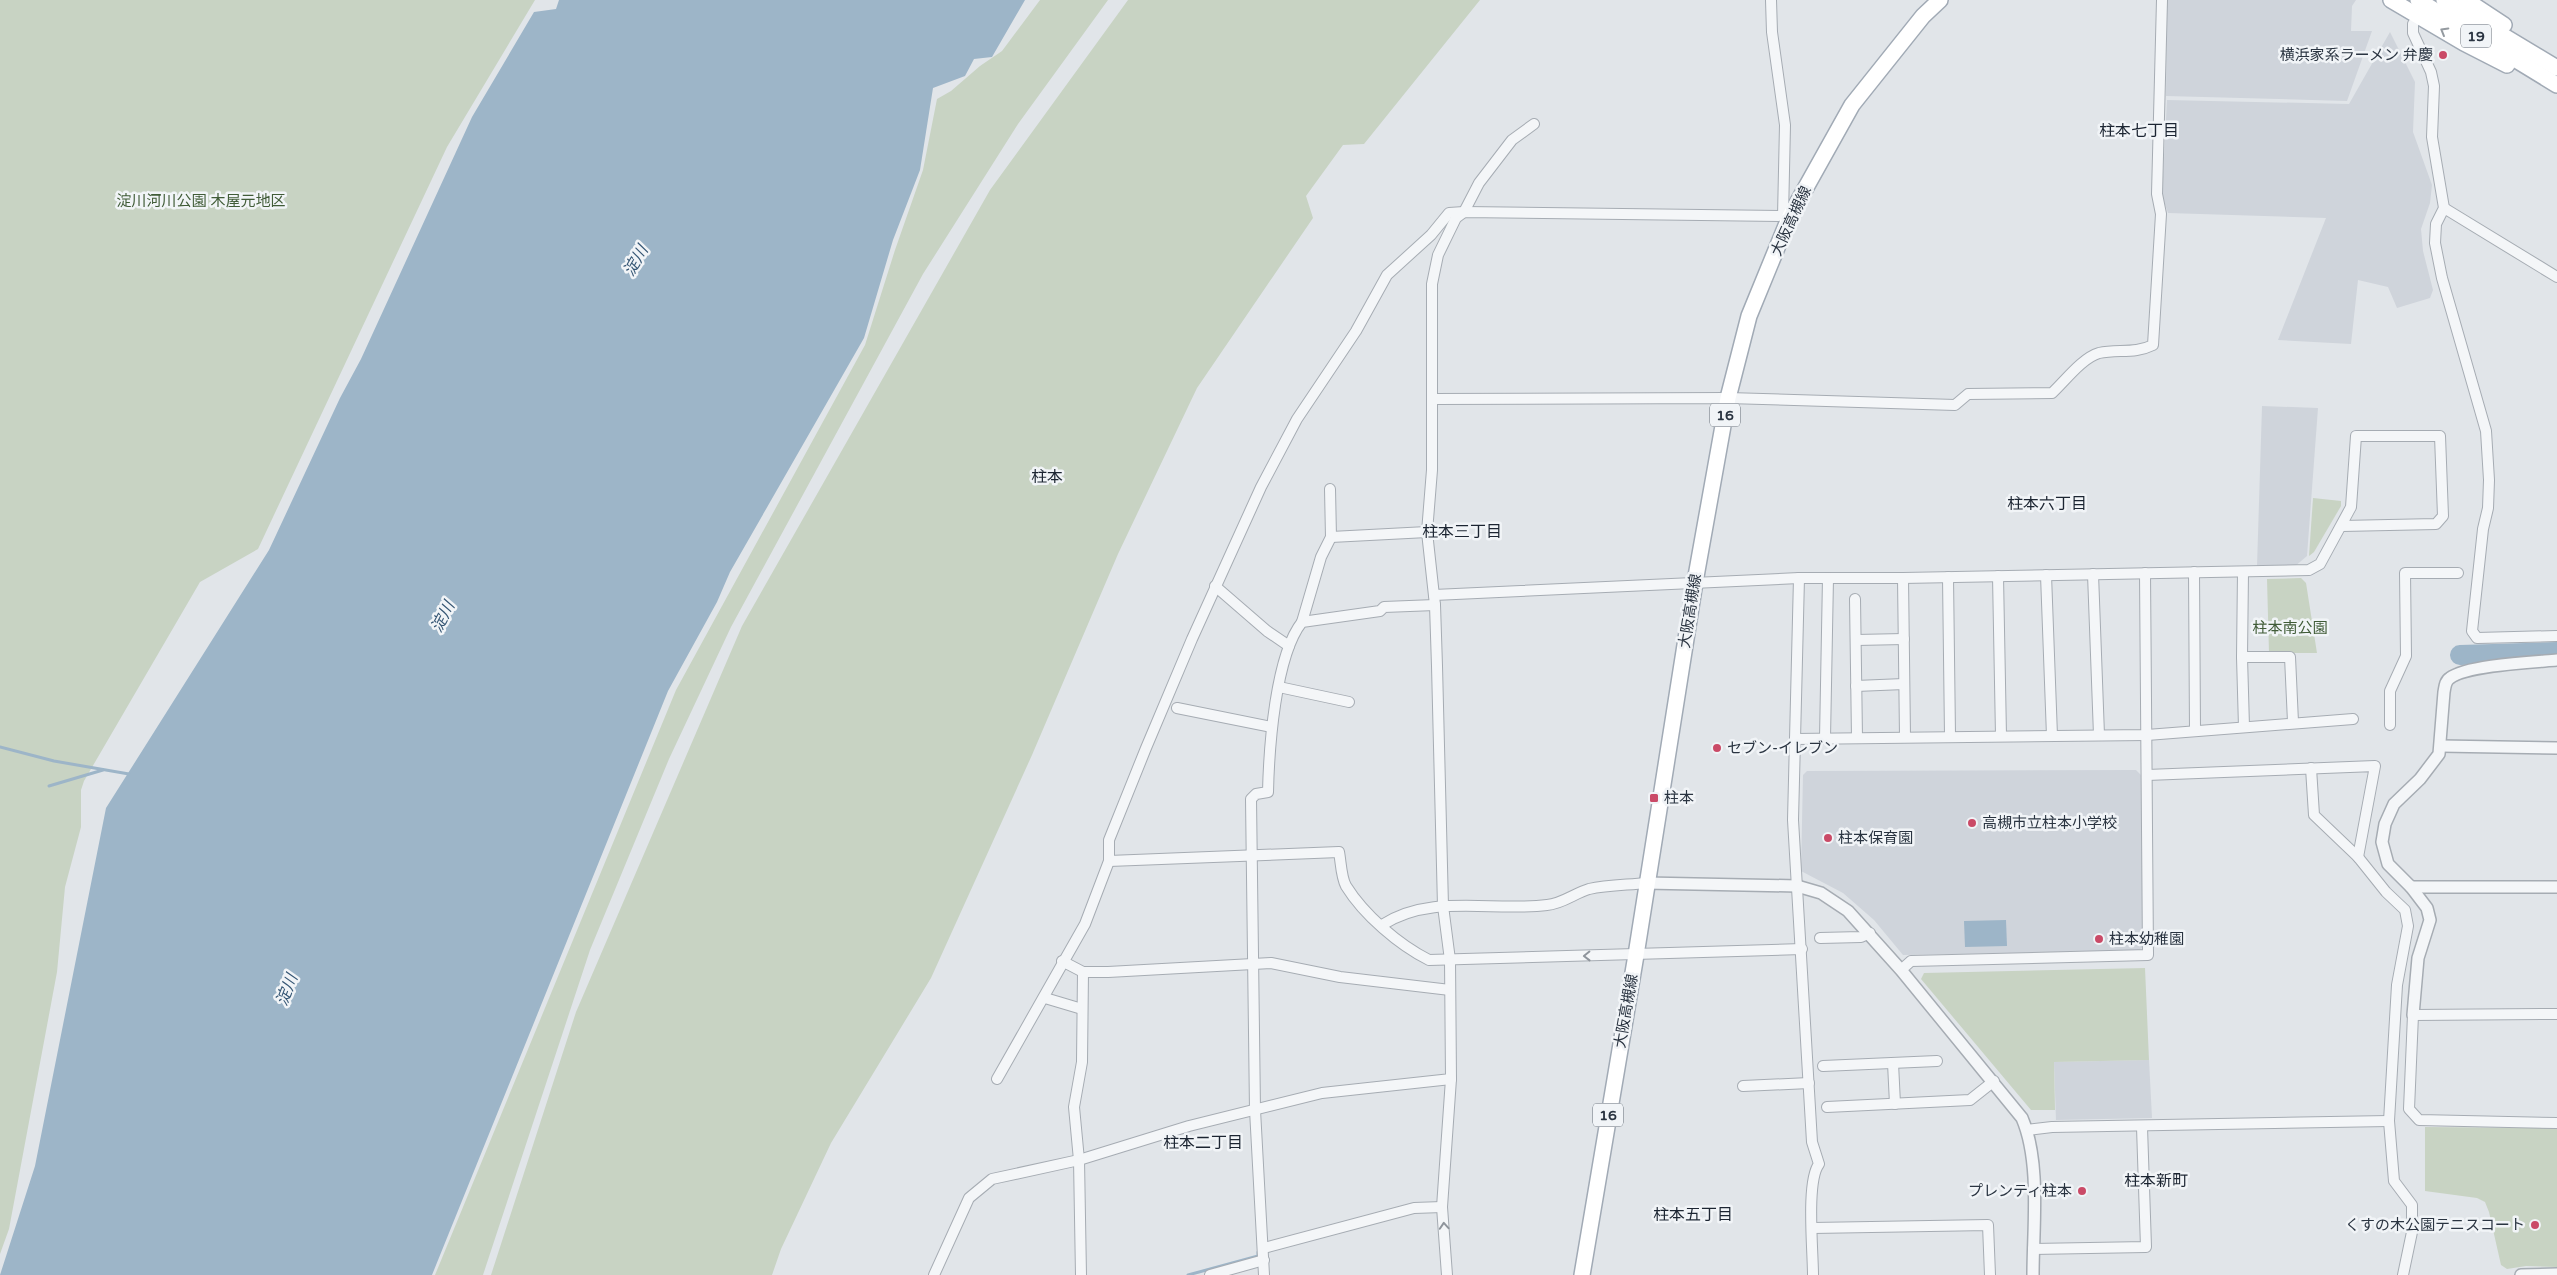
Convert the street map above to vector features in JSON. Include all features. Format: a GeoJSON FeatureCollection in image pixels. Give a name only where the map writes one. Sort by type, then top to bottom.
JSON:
{"type":"FeatureCollection","features":[{"type":"Feature","properties":{"kind":"main road","name":"大阪高槻線"},"geometry":{"type":"LineString","coordinates":[[1582,1275],[1636,955],[1695,582],[1728,398],[1749,316],[1787,216],[1852,105],[1923,16],[1940,0]]}},
{"type":"Feature","properties":{"kind":"main road"},"geometry":{"type":"LineString","coordinates":[[2391,0],[2520,72],[2535,72]]}},
{"type":"Feature","properties":{"kind":"main road","name":"19"},"geometry":{"type":"LineString","coordinates":[[2418,0],[2557,85]]}},
{"type":"Feature","properties":{"kind":"main road","name":"19"},"geometry":{"type":"LineString","coordinates":[[2444,0],[2557,68]]}},
{"type":"Feature","properties":{"kind":"main road"},"geometry":{"type":"LineString","coordinates":[[2466,0],[2507,26],[2524,48]]}},
{"type":"Feature","properties":{"kind":"street"},"geometry":{"type":"LineString","coordinates":[[997,1079],[1045,998],[1062,962],[1085,924],[1109,861],[1109,840],[1179,668],[1261,487],[1296,419],[1356,331],[1387,275],[1431,235],[1449,213],[1787,216],[1785,125],[1772,32],[1771,0]]}},
{"type":"Feature","properties":{"kind":"street"},"geometry":{"type":"LineString","coordinates":[[1432,399],[1728,398],[1955,405],[1968,394],[2052,393],[2090,357],[2100,353],[2140,351],[2153,345],[2161,214],[2158,194],[2162,0]]}},
{"type":"Feature","properties":{"kind":"street"},"geometry":{"type":"LineString","coordinates":[[2418,16],[2413,24],[2413,32],[2431,72],[2434,86],[2432,137],[2444,208],[2436,224],[2437,252],[2442,278],[2486,430],[2489,480],[2488,508],[2483,529],[2472,631],[2477,638],[2557,636]]}},
{"type":"Feature","properties":{"kind":"street"},"geometry":{"type":"LineString","coordinates":[[1447,1275],[1442,1207],[1450,1079],[1450,960],[1443,906],[1434,600],[1427,532],[1432,399],[1432,284],[1438,255],[1456,218],[1464,212],[1479,183],[1512,140],[1534,124]]}},
{"type":"Feature","properties":{"kind":"street"},"geometry":{"type":"LineString","coordinates":[[2444,208],[2557,277]]}},
{"type":"Feature","properties":{"kind":"street"},"geometry":{"type":"LineString","coordinates":[[1302,622],[1380,611],[1384,607],[1434,600],[1695,582],[1799,578],[1903,578],[2308,570],[2320,564],[2352,507],[2356,436],[2440,436],[2443,516],[2436,524],[2342,526]]}},
{"type":"Feature","properties":{"kind":"street"},"geometry":{"type":"LineString","coordinates":[[1264,1275],[1255,1110],[1251,799],[1256,794],[1268,792],[1269,745],[1279,687],[1289,646],[1293,634],[1302,622],[1321,557],[1331,537],[1330,489]]}},
{"type":"Feature","properties":{"kind":"street"},"geometry":{"type":"LineString","coordinates":[[1331,537],[1427,532]]}},
{"type":"Feature","properties":{"kind":"street"},"geometry":{"type":"LineString","coordinates":[[2194,572],[2195,731]]}},
{"type":"Feature","properties":{"kind":"street"},"geometry":{"type":"LineString","coordinates":[[2243,572],[2242,657],[2244,727]]}},
{"type":"Feature","properties":{"kind":"street"},"geometry":{"type":"LineString","coordinates":[[1901,970],[1911,961],[2148,955],[2145,573]]}},
{"type":"Feature","properties":{"kind":"street"},"geometry":{"type":"LineString","coordinates":[[2390,726],[2390,691],[2406,656],[2405,573],[2458,573]]}},
{"type":"Feature","properties":{"kind":"street"},"geometry":{"type":"LineString","coordinates":[[2093,574],[2098,735]]}},
{"type":"Feature","properties":{"kind":"street"},"geometry":{"type":"LineString","coordinates":[[2046,575],[2052,736]]}},
{"type":"Feature","properties":{"kind":"street"},"geometry":{"type":"LineString","coordinates":[[1998,576],[2001,736]]}},
{"type":"Feature","properties":{"kind":"street"},"geometry":{"type":"LineString","coordinates":[[1948,577],[1950,736]]}},
{"type":"Feature","properties":{"kind":"street"},"geometry":{"type":"LineString","coordinates":[[1799,578],[1793,820],[1812,1142],[1820,1164],[1813,1174],[1812,1182],[1813,1275]]}},
{"type":"Feature","properties":{"kind":"street"},"geometry":{"type":"LineString","coordinates":[[1825,738],[1828,578]]}},
{"type":"Feature","properties":{"kind":"street"},"geometry":{"type":"LineString","coordinates":[[1903,578],[1905,737]]}},
{"type":"Feature","properties":{"kind":"street"},"geometry":{"type":"LineString","coordinates":[[1215,586],[1267,631],[1289,646]]}},
{"type":"Feature","properties":{"kind":"street"},"geometry":{"type":"LineString","coordinates":[[1855,599],[1856,738]]}},
{"type":"Feature","properties":{"kind":"street"},"geometry":{"type":"LineString","coordinates":[[1856,640],[1904,639]]}},
{"type":"Feature","properties":{"kind":"street"},"geometry":{"type":"LineString","coordinates":[[2242,657],[2290,657],[2292,722]]}},
{"type":"Feature","properties":{"kind":"street"},"geometry":{"type":"LineString","coordinates":[[2557,660],[2487,667],[2450,677],[2446,682],[2444,692],[2441,746],[2436,760],[2394,804],[2385,824],[2382,842],[2388,864],[2411,886],[2427,908],[2430,920],[2418,958],[2413,1015],[2409,1109],[2413,1116],[2419,1120],[2557,1123]]}},
{"type":"Feature","properties":{"kind":"street"},"geometry":{"type":"LineString","coordinates":[[1856,686],[1904,684]]}},
{"type":"Feature","properties":{"kind":"street"},"geometry":{"type":"LineString","coordinates":[[1279,687],[1349,702]]}},
{"type":"Feature","properties":{"kind":"street"},"geometry":{"type":"LineString","coordinates":[[1177,708],[1272,727]]}},
{"type":"Feature","properties":{"kind":"street"},"geometry":{"type":"LineString","coordinates":[[1795,739],[2147,735],[2292,722],[2353,719]]}},
{"type":"Feature","properties":{"kind":"street"},"geometry":{"type":"LineString","coordinates":[[2441,746],[2557,748]]}},
{"type":"Feature","properties":{"kind":"street"},"geometry":{"type":"LineString","coordinates":[[2147,775],[2375,766],[2358,856]]}},
{"type":"Feature","properties":{"kind":"street"},"geometry":{"type":"LineString","coordinates":[[2311,768],[2314,815],[2358,856],[2386,892],[2404,910],[2408,926],[2397,985],[2389,1121],[2394,1182],[2412,1205],[2412,1232],[2403,1275]]}},
{"type":"Feature","properties":{"kind":"street"},"geometry":{"type":"LineString","coordinates":[[1109,861],[1339,852],[1345,885],[1366,911],[1382,925],[1388,934],[1411,951],[1429,960],[1802,949]]}},
{"type":"Feature","properties":{"kind":"street"},"geometry":{"type":"LineString","coordinates":[[1382,925],[1393,918],[1443,906],[1547,905],[1566,900],[1588,889],[1646,883],[1797,886],[1821,893],[1848,911],[1870,934],[2018,1112],[2027,1130],[2032,1154],[2033,1275]]}},
{"type":"Feature","properties":{"kind":"street"},"geometry":{"type":"LineString","coordinates":[[2411,886],[2557,887]]}},
{"type":"Feature","properties":{"kind":"street"},"geometry":{"type":"LineString","coordinates":[[1820,938],[1861,937],[1870,934]]}},
{"type":"Feature","properties":{"kind":"street"},"geometry":{"type":"LineString","coordinates":[[1062,962],[1082,972],[1152,971],[1253,963],[1305,969],[1340,977],[1450,990]]}},
{"type":"Feature","properties":{"kind":"street"},"geometry":{"type":"LineString","coordinates":[[1081,1275],[1079,1160],[1074,1107],[1082,1062],[1082,972]]}},
{"type":"Feature","properties":{"kind":"street"},"geometry":{"type":"LineString","coordinates":[[1045,998],[1082,1009]]}},
{"type":"Feature","properties":{"kind":"street"},"geometry":{"type":"LineString","coordinates":[[2413,1015],[2557,1014]]}},
{"type":"Feature","properties":{"kind":"street"},"geometry":{"type":"LineString","coordinates":[[1823,1066],[1936,1061]]}},
{"type":"Feature","properties":{"kind":"street"},"geometry":{"type":"LineString","coordinates":[[1893,1063],[1894,1104]]}},
{"type":"Feature","properties":{"kind":"street"},"geometry":{"type":"LineString","coordinates":[[934,1275],[969,1198],[992,1179],[1079,1160],[1189,1126],[1322,1093],[1450,1079]]}},
{"type":"Feature","properties":{"kind":"street"},"geometry":{"type":"LineString","coordinates":[[1827,1107],[1970,1100],[1994,1082]]}},
{"type":"Feature","properties":{"kind":"street"},"geometry":{"type":"LineString","coordinates":[[1743,1086],[1809,1083]]}},
{"type":"Feature","properties":{"kind":"street"},"geometry":{"type":"LineString","coordinates":[[2027,1130],[2052,1127],[2389,1121]]}},
{"type":"Feature","properties":{"kind":"street"},"geometry":{"type":"LineString","coordinates":[[2033,1249],[2146,1247],[2142,1126]]}},
{"type":"Feature","properties":{"kind":"street"},"geometry":{"type":"LineString","coordinates":[[1264,1248],[1414,1208],[1442,1207]]}},
{"type":"Feature","properties":{"kind":"street"},"geometry":{"type":"LineString","coordinates":[[1813,1228],[1988,1225],[1990,1275]]}},
{"type":"Feature","properties":{"kind":"street"},"geometry":{"type":"LineString","coordinates":[[1210,1275],[1264,1260]]}},
{"type":"Feature","properties":{"kind":"street"},"geometry":{"type":"LineString","coordinates":[[2521,1275],[2557,1274]]}},
{"type":"Feature","properties":{"kind":"shaded area"},"geometry":{"type":"Polygon","coordinates":[[[2167,0],[2356,0],[2352,6],[2351,31],[2372,31],[2347,101],[2166,96],[2167,0]]]}},
{"type":"Feature","properties":{"kind":"shaded area"},"geometry":{"type":"Polygon","coordinates":[[[2390,32],[2415,82],[2413,132],[2432,185],[2430,203],[2421,229],[2423,251],[2433,290],[2430,298],[2397,308],[2388,287],[2358,280],[2351,344],[2278,340],[2326,218],[2168,213],[2162,196],[2167,100],[2349,104],[2390,32]]]}},
{"type":"Feature","properties":{"kind":"shaded area"},"geometry":{"type":"Polygon","coordinates":[[[2262,406],[2318,408],[2307,556],[2294,567],[2257,566],[2262,406]]]}},
{"type":"Feature","properties":{"kind":"shaded area","name":"高槻市立柱本小学校"},"geometry":{"type":"Polygon","coordinates":[[[2136,770],[2141,775],[2143,947],[2138,951],[1903,955],[1874,920],[1843,893],[1801,871],[1803,775],[1807,771],[2136,770]]]}},
{"type":"Feature","properties":{"kind":"shaded area"},"geometry":{"type":"Polygon","coordinates":[[[2149,1060],[2152,1118],[2056,1120],[2054,1062],[2149,1060]]]}},
{"type":"Feature","properties":{"kind":"green space","name":"淀川河川公園 木屋元地区"},"geometry":{"type":"Polygon","coordinates":[[[0,0],[535,0],[447,147],[258,549],[200,582],[84,781],[81,790],[81,827],[65,887],[57,972],[9,1229],[0,1254],[0,0]]]}},
{"type":"Feature","properties":{"kind":"green space"},"geometry":{"type":"Polygon","coordinates":[[[1040,0],[1108,0],[1018,124],[923,274],[731,627],[669,759],[590,950],[483,1275],[435,1275],[676,690],[865,345],[923,170],[937,99],[951,91],[980,66],[1002,51],[1040,0]]]}},
{"type":"Feature","properties":{"kind":"green space"},"geometry":{"type":"Polygon","coordinates":[[[1128,0],[1480,0],[1364,144],[1343,145],[1306,196],[1313,218],[1197,388],[1118,554],[1032,755],[931,978],[831,1143],[781,1249],[772,1275],[491,1275],[576,1012],[742,626],[990,190],[1128,0]]]}},
{"type":"Feature","properties":{"kind":"green space"},"geometry":{"type":"Polygon","coordinates":[[[2313,498],[2341,501],[2341,506],[2314,552],[2309,556],[2313,498]]]}},
{"type":"Feature","properties":{"kind":"green space","name":"柱本南公園"},"geometry":{"type":"Polygon","coordinates":[[[2301,578],[2306,583],[2317,653],[2269,653],[2267,579],[2301,578]]]}},
{"type":"Feature","properties":{"kind":"green space"},"geometry":{"type":"Polygon","coordinates":[[[2145,968],[2149,1060],[2054,1062],[2055,1110],[2031,1110],[1921,979],[1924,973],[2145,968]]]}},
{"type":"Feature","properties":{"kind":"green space"},"geometry":{"type":"Polygon","coordinates":[[[2425,1127],[2557,1128],[2557,1267],[2526,1266],[2507,1269],[2501,1265],[2485,1202],[2477,1198],[2425,1191],[2425,1127]]]}},
{"type":"Feature","properties":{"kind":"water","name":"淀川"},"geometry":{"type":"Polygon","coordinates":[[[559,0],[1025,0],[992,57],[974,59],[965,76],[933,88],[920,170],[893,240],[864,338],[730,572],[717,602],[668,691],[432,1275],[0,1275],[35,1166],[106,808],[269,550],[340,398],[361,359],[472,117],[534,12],[556,9],[559,0]]]}},
{"type":"Feature","properties":{"kind":"water"},"geometry":{"type":"Polygon","coordinates":[[[2006,920],[2007,946],[1965,947],[1964,921],[2006,920]]]}},
{"type":"Feature","properties":{"kind":"waterway"},"geometry":{"type":"LineString","coordinates":[[2460,655],[2557,652]]}},
{"type":"Feature","properties":{"kind":"waterway"},"geometry":{"type":"LineString","coordinates":[[0,747],[54,761],[129,774]]}},
{"type":"Feature","properties":{"kind":"waterway"},"geometry":{"type":"LineString","coordinates":[[49,786],[103,770]]}},
{"type":"Feature","properties":{"kind":"waterway"},"geometry":{"type":"LineString","coordinates":[[1188,1275],[1258,1256],[1258,1252]]}},
{"type":"Feature","properties":{"kind":"place","name":"横浜家系ラーメン 弁慶"},"geometry":{"type":"Point","coordinates":[2443,55]}},
{"type":"Feature","properties":{"kind":"place","name":"セブン-イレブン"},"geometry":{"type":"Point","coordinates":[1717,748]}},
{"type":"Feature","properties":{"kind":"place","name":"柱本"},"geometry":{"type":"Point","coordinates":[1654,798]}},
{"type":"Feature","properties":{"kind":"place","name":"高槻市立柱本小学校"},"geometry":{"type":"Point","coordinates":[1972,823]}},
{"type":"Feature","properties":{"kind":"place","name":"柱本保育園"},"geometry":{"type":"Point","coordinates":[1828,838]}},
{"type":"Feature","properties":{"kind":"place","name":"柱本幼稚園"},"geometry":{"type":"Point","coordinates":[2099,939]}},
{"type":"Feature","properties":{"kind":"place","name":"プレンティ柱本"},"geometry":{"type":"Point","coordinates":[2082,1191]}},
{"type":"Feature","properties":{"kind":"place","name":"くすの木公園テニスコート"},"geometry":{"type":"Point","coordinates":[2535,1225]}},
{"type":"Feature","properties":{"kind":"district","name":"柱本七丁目"},"geometry":{"type":"Point","coordinates":[2139,131]}},
{"type":"Feature","properties":{"kind":"district","name":"柱本"},"geometry":{"type":"Point","coordinates":[1047,477]}},
{"type":"Feature","properties":{"kind":"district","name":"柱本六丁目"},"geometry":{"type":"Point","coordinates":[2047,504]}},
{"type":"Feature","properties":{"kind":"district","name":"柱本三丁目"},"geometry":{"type":"Point","coordinates":[1462,532]}},
{"type":"Feature","properties":{"kind":"district","name":"柱本二丁目"},"geometry":{"type":"Point","coordinates":[1203,1143]}},
{"type":"Feature","properties":{"kind":"district","name":"柱本新町"},"geometry":{"type":"Point","coordinates":[2156,1181]}},
{"type":"Feature","properties":{"kind":"district","name":"柱本五丁目"},"geometry":{"type":"Point","coordinates":[1693,1215]}}]}
